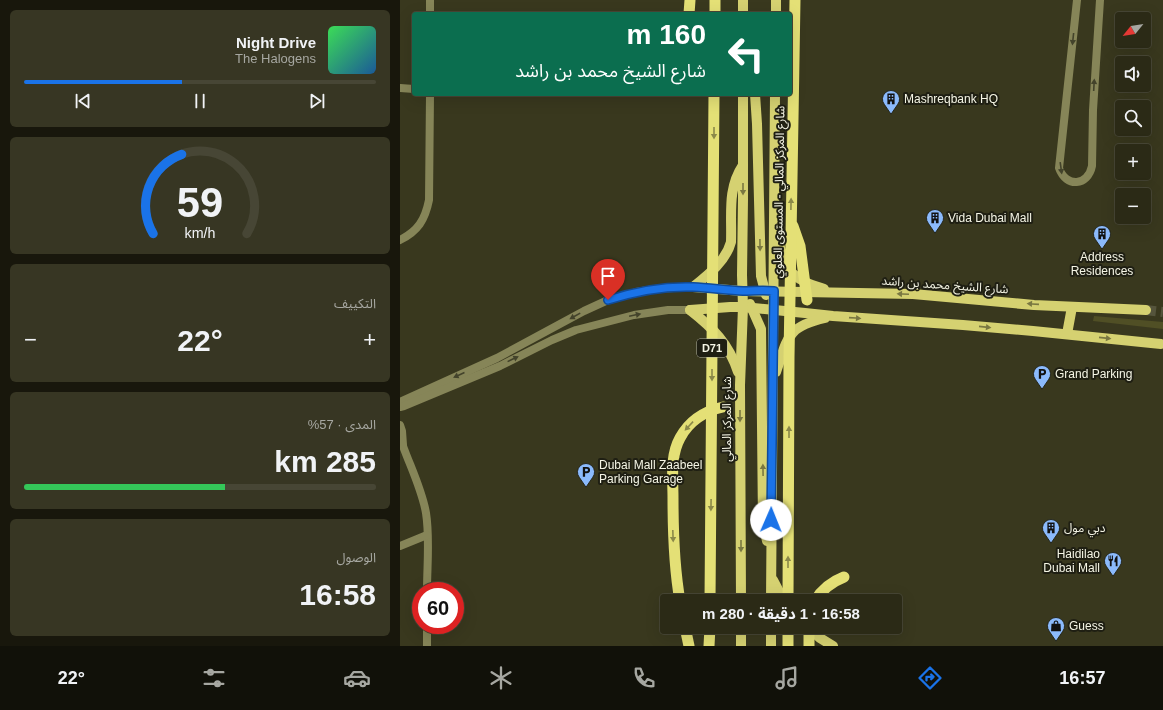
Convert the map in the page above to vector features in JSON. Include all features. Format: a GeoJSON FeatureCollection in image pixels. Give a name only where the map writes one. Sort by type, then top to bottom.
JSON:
{"type":"FeatureCollection","features":[{"type":"Feature","properties":{"kind":"highway"},"geometry":{"type":"LineString","coordinates":[[689,12],[690,0]]}},
{"type":"Feature","properties":{"kind":"highway"},"geometry":{"type":"LineString","coordinates":[[715,0],[715,12]]}},
{"type":"Feature","properties":{"kind":"highway","name":"شارع المركز المالي - المستوى العلوي"},"geometry":{"type":"LineString","coordinates":[[788,594],[791,222],[795,0]]}},
{"type":"Feature","properties":{"kind":"highway","name":"D71"},"geometry":{"type":"LineString","coordinates":[[710,594],[714,96]]}},
{"type":"Feature","properties":{"kind":"highway"},"geometry":{"type":"LineString","coordinates":[[791,222],[800,246],[807,300]]}},
{"type":"Feature","properties":{"kind":"highway"},"geometry":{"type":"LineString","coordinates":[[679,594],[674,548],[674,453],[680,438],[694,420],[708,412],[723,407]]}},
{"type":"Feature","properties":{"kind":"highway"},"geometry":{"type":"LineString","coordinates":[[819,594],[828,585],[844,577]]}},
{"type":"Feature","properties":{"kind":"highway"},"geometry":{"type":"LineString","coordinates":[[686,634],[689,646]]}},
{"type":"Feature","properties":{"kind":"highway"},"geometry":{"type":"LineString","coordinates":[[710,634],[710,646]]}},
{"type":"Feature","properties":{"kind":"highway"},"geometry":{"type":"LineString","coordinates":[[788,634],[788,646]]}},
{"type":"Feature","properties":{"kind":"highway"},"geometry":{"type":"LineString","coordinates":[[809,634],[809,646]]}},
{"type":"Feature","properties":{"kind":"main road"},"geometry":{"type":"LineString","coordinates":[[743,0],[743,12]]}},
{"type":"Feature","properties":{"kind":"main road"},"geometry":{"type":"LineString","coordinates":[[776,0],[776,12]]}},
{"type":"Feature","properties":{"kind":"main road","name":"شارع المركز المالي"},"geometry":{"type":"LineString","coordinates":[[741,594],[741,332],[748,308],[742,291],[743,96]]}},
{"type":"Feature","properties":{"kind":"main road"},"geometry":{"type":"LineString","coordinates":[[755,96],[761,276],[769,291],[773,310],[770,550],[771,594]]}},
{"type":"Feature","properties":{"kind":"main road"},"geometry":{"type":"LineString","coordinates":[[769,291],[774,275],[775,96]]}},
{"type":"Feature","properties":{"kind":"main road"},"geometry":{"type":"LineString","coordinates":[[693,287],[709,274],[724,257],[729,247],[731,242],[732,190],[743,166]]}},
{"type":"Feature","properties":{"kind":"main road"},"geometry":{"type":"LineString","coordinates":[[774,231],[787,266],[792,273],[799,279],[829,292]]}},
{"type":"Feature","properties":{"kind":"main road"},"geometry":{"type":"LineString","coordinates":[[761,276],[766,281],[771,280],[774,275]]}},
{"type":"Feature","properties":{"kind":"main road","name":"شارع الشيخ محمد بن راشد"},"geometry":{"type":"LineString","coordinates":[[693,287],[742,291],[913,294],[1034,305],[1146,310]]}},
{"type":"Feature","properties":{"kind":"main road"},"geometry":{"type":"LineString","coordinates":[[1067,334],[1072,306]]}},
{"type":"Feature","properties":{"kind":"main road"},"geometry":{"type":"LineString","coordinates":[[690,310],[730,307],[748,308],[1067,334],[1161,344]]}},
{"type":"Feature","properties":{"kind":"main road"},"geometry":{"type":"LineString","coordinates":[[748,308],[761,329],[763,523],[770,550]]}},
{"type":"Feature","properties":{"kind":"main road"},"geometry":{"type":"LineString","coordinates":[[690,310],[715,331],[727,347],[736,366],[740,386]]}},
{"type":"Feature","properties":{"kind":"main road"},"geometry":{"type":"LineString","coordinates":[[773,382],[785,346],[792,332],[804,324],[833,316]]}},
{"type":"Feature","properties":{"kind":"main road"},"geometry":{"type":"LineString","coordinates":[[741,332],[751,325],[761,329]]}},
{"type":"Feature","properties":{"kind":"main road"},"geometry":{"type":"LineString","coordinates":[[771,574],[774,584],[780,594]]}},
{"type":"Feature","properties":{"kind":"main road"},"geometry":{"type":"LineString","coordinates":[[741,634],[741,646]]}},
{"type":"Feature","properties":{"kind":"main road"},"geometry":{"type":"LineString","coordinates":[[771,634],[771,646]]}},
{"type":"Feature","properties":{"kind":"main road"},"geometry":{"type":"LineString","coordinates":[[816,634],[833,646]]}},
{"type":"Feature","properties":{"kind":"street"},"geometry":{"type":"LineString","coordinates":[[430,0],[430,12]]}},
{"type":"Feature","properties":{"kind":"street"},"geometry":{"type":"LineString","coordinates":[[1077,0],[1059,168],[1065,179],[1071,182],[1083,181],[1088,177],[1092,166],[1093,110],[1100,0]]}},
{"type":"Feature","properties":{"kind":"street"},"geometry":{"type":"LineString","coordinates":[[400,88],[412,89]]}},
{"type":"Feature","properties":{"kind":"street"},"geometry":{"type":"LineString","coordinates":[[400,240],[408,236],[419,226],[426,214],[429,200],[430,96]]}},
{"type":"Feature","properties":{"kind":"street"},"geometry":{"type":"LineString","coordinates":[[400,402],[496,358],[608,300],[636,292],[654,289],[693,287]]}},
{"type":"Feature","properties":{"kind":"street"},"geometry":{"type":"LineString","coordinates":[[400,407],[493,369],[576,330],[634,315],[668,310],[690,310]]}},
{"type":"Feature","properties":{"kind":"street"},"geometry":{"type":"LineString","coordinates":[[400,424],[402,431],[402,443],[422,498],[426,514],[427,582]]}},
{"type":"Feature","properties":{"kind":"street"},"geometry":{"type":"LineString","coordinates":[[400,546],[427,535]]}},
{"type":"Feature","properties":{"kind":"street"},"geometry":{"type":"LineString","coordinates":[[427,634],[427,646]]}},
{"type":"Feature","properties":{"kind":"shaded area"},"geometry":{"type":"Polygon","coordinates":[[[1094,316],[1163,322],[1163,329],[1093,321],[1094,316]]]}},
{"type":"Feature","properties":{"kind":"tunnel"},"geometry":{"type":"LineString","coordinates":[[1146,310],[1163,312]]}},
{"type":"Feature","properties":{"kind":"place","name":"Mashreqbank HQ"},"geometry":{"type":"Point","coordinates":[891,114]}},
{"type":"Feature","properties":{"kind":"place","name":"Vida Dubai Mall"},"geometry":{"type":"Point","coordinates":[935,233]}},
{"type":"Feature","properties":{"kind":"place","name":"Address Residences"},"geometry":{"type":"Point","coordinates":[1102,249]}},
{"type":"Feature","properties":{"kind":"place","name":"Grand Parking"},"geometry":{"type":"Point","coordinates":[1042,389]}},
{"type":"Feature","properties":{"kind":"place","name":"Dubai Mall Zaabeel Parking Garage"},"geometry":{"type":"Point","coordinates":[586,487]}},
{"type":"Feature","properties":{"kind":"place","name":"دبي مول"},"geometry":{"type":"Point","coordinates":[1051,543]}},
{"type":"Feature","properties":{"kind":"place","name":"Haidilao Dubai Mall"},"geometry":{"type":"Point","coordinates":[1113,576]}},
{"type":"Feature","properties":{"kind":"place","name":"Guess"},"geometry":{"type":"Point","coordinates":[1056,641]}},
{"type":"Feature","properties":{"kind":"route"},"geometry":{"type":"LineString","coordinates":[[608,300],[636,292],[671,287],[693,287],[742,291],[774,291],[771,520]]}}]}
